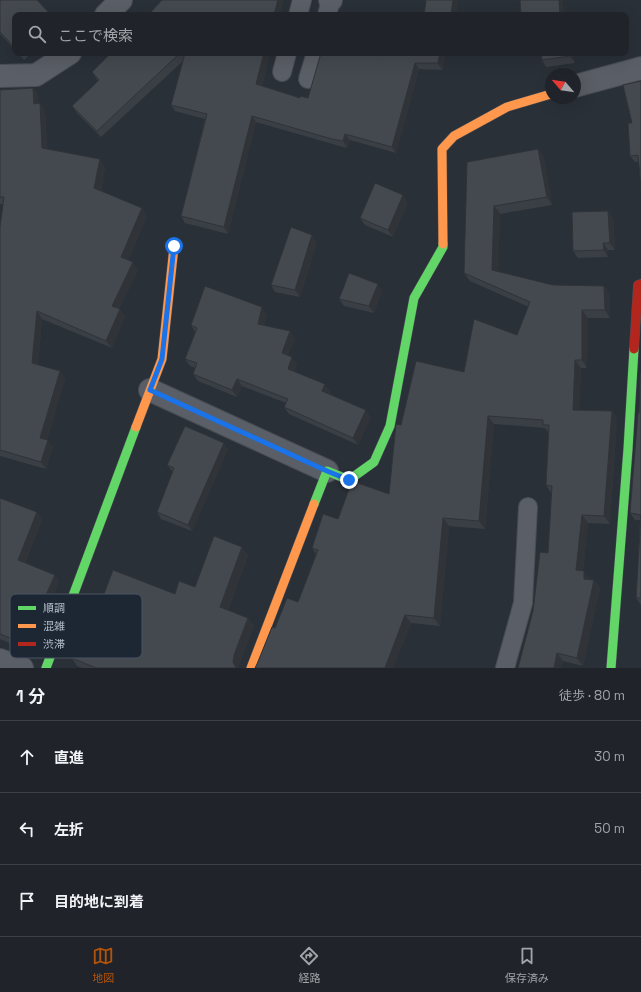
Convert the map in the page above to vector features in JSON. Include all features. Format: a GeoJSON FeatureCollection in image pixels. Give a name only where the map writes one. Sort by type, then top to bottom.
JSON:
{"type":"FeatureCollection","features":[{"type":"Feature","properties":{"kind":"street"},"geometry":{"type":"LineString","coordinates":[[109,12],[121,0]]}},
{"type":"Feature","properties":{"kind":"street"},"geometry":{"type":"LineString","coordinates":[[0,76],[36,75],[65,56]]}},
{"type":"Feature","properties":{"kind":"street"},"geometry":{"type":"LineString","coordinates":[[581,84],[641,68]]}},
{"type":"Feature","properties":{"kind":"street"},"geometry":{"type":"LineString","coordinates":[[150,390],[349,480],[374,462],[390,426],[414,298],[443,247],[442,149],[454,136],[507,107],[545,96]]}},
{"type":"Feature","properties":{"kind":"street"},"geometry":{"type":"LineString","coordinates":[[74,594],[162,359],[174,246]]}},
{"type":"Feature","properties":{"kind":"street"},"geometry":{"type":"LineString","coordinates":[[611,668],[634,449],[638,285],[641,284]]}},
{"type":"Feature","properties":{"kind":"street"},"geometry":{"type":"LineString","coordinates":[[251,668],[327,471]]}},
{"type":"Feature","properties":{"kind":"street"},"geometry":{"type":"LineString","coordinates":[[46,668],[50,658]]}},
{"type":"Feature","properties":{"kind":"street"},"geometry":{"type":"LineString","coordinates":[[0,660],[22,668]]}},
{"type":"Feature","properties":{"kind":"lane"},"geometry":{"type":"LineString","coordinates":[[299,12],[302,0]]}},
{"type":"Feature","properties":{"kind":"lane"},"geometry":{"type":"LineString","coordinates":[[328,12],[331,0]]}},
{"type":"Feature","properties":{"kind":"lane"},"geometry":{"type":"LineString","coordinates":[[282,72],[286,56]]}},
{"type":"Feature","properties":{"kind":"lane"},"geometry":{"type":"LineString","coordinates":[[308,79],[315,56]]}},
{"type":"Feature","properties":{"kind":"lane"},"geometry":{"type":"LineString","coordinates":[[505,668],[523,603],[528,507]]}},
{"type":"Feature","properties":{"kind":"building"},"geometry":{"type":"Polygon","coordinates":[[[0,0],[37,0],[48,12],[12,12],[12,45],[0,32],[0,0]]]}},
{"type":"Feature","properties":{"kind":"building"},"geometry":{"type":"Polygon","coordinates":[[[162,0],[278,0],[275,12],[151,12],[162,0]]]}},
{"type":"Feature","properties":{"kind":"building"},"geometry":{"type":"Polygon","coordinates":[[[426,0],[453,0],[451,12],[424,12],[426,0]]]}},
{"type":"Feature","properties":{"kind":"building"},"geometry":{"type":"Polygon","coordinates":[[[520,0],[559,0],[560,12],[521,12],[520,0]]]}},
{"type":"Feature","properties":{"kind":"building"},"geometry":{"type":"Polygon","coordinates":[[[108,56],[177,56],[97,131],[72,106],[99,80],[92,72],[108,56]]]}},
{"type":"Feature","properties":{"kind":"building"},"geometry":{"type":"Polygon","coordinates":[[[184,56],[263,56],[256,84],[300,98],[300,96],[308,98],[320,56],[439,56],[438,63],[415,63],[392,147],[345,134],[343,141],[332,139],[252,116],[224,227],[181,216],[207,114],[171,105],[184,56]]]}},
{"type":"Feature","properties":{"kind":"building"},"geometry":{"type":"Polygon","coordinates":[[[541,56],[570,56],[542,60],[541,56]]]}},
{"type":"Feature","properties":{"kind":"building"},"geometry":{"type":"Polygon","coordinates":[[[641,81],[641,189],[638,155],[630,156],[628,123],[632,123],[623,85],[641,81]]]}},
{"type":"Feature","properties":{"kind":"building"},"geometry":{"type":"Polygon","coordinates":[[[33,88],[34,104],[40,103],[42,148],[100,159],[94,188],[142,208],[121,257],[133,262],[112,306],[120,309],[106,341],[37,311],[32,363],[60,371],[40,438],[48,440],[41,462],[0,450],[0,227],[4,197],[0,197],[0,90],[33,88]]]}},
{"type":"Feature","properties":{"kind":"building"},"geometry":{"type":"Polygon","coordinates":[[[538,149],[547,197],[494,206],[492,270],[553,285],[604,286],[605,310],[582,310],[582,360],[575,360],[573,410],[612,411],[604,516],[582,515],[576,570],[584,571],[584,579],[594,580],[577,658],[557,653],[554,668],[518,668],[533,611],[540,552],[548,553],[552,486],[546,485],[549,425],[543,425],[543,420],[488,416],[479,521],[443,518],[434,618],[405,615],[385,668],[255,668],[272,627],[275,628],[287,598],[298,602],[318,550],[312,548],[323,514],[338,519],[352,481],[389,494],[396,424],[401,425],[416,361],[464,372],[474,319],[517,335],[530,302],[464,273],[467,162],[538,149]]]}},
{"type":"Feature","properties":{"kind":"building"},"geometry":{"type":"Polygon","coordinates":[[[375,183],[403,195],[388,230],[360,218],[375,183]]]}},
{"type":"Feature","properties":{"kind":"building"},"geometry":{"type":"Polygon","coordinates":[[[608,211],[610,243],[603,243],[604,250],[573,251],[572,212],[608,211]]]}},
{"type":"Feature","properties":{"kind":"building"},"geometry":{"type":"Polygon","coordinates":[[[291,227],[312,235],[295,290],[271,285],[291,227]]]}},
{"type":"Feature","properties":{"kind":"building"},"geometry":{"type":"Polygon","coordinates":[[[349,273],[378,284],[369,306],[339,299],[349,273]]]}},
{"type":"Feature","properties":{"kind":"building"},"geometry":{"type":"Polygon","coordinates":[[[205,286],[262,307],[258,324],[290,331],[282,353],[292,357],[288,369],[325,384],[322,391],[366,410],[353,438],[284,407],[288,399],[237,379],[232,390],[193,374],[197,363],[185,359],[197,328],[191,325],[205,286]]]}},
{"type":"Feature","properties":{"kind":"building"},"geometry":{"type":"Polygon","coordinates":[[[640,374],[641,515],[630,513],[639,413],[640,374]]]}},
{"type":"Feature","properties":{"kind":"building"},"geometry":{"type":"Polygon","coordinates":[[[185,426],[224,443],[188,525],[157,512],[174,468],[167,465],[185,426]]]}},
{"type":"Feature","properties":{"kind":"building"},"geometry":{"type":"Polygon","coordinates":[[[0,498],[37,512],[18,560],[55,575],[46,594],[10,594],[10,638],[0,634],[0,498]]]}},
{"type":"Feature","properties":{"kind":"building"},"geometry":{"type":"Polygon","coordinates":[[[641,515],[641,598],[636,598],[641,515]]]}},
{"type":"Feature","properties":{"kind":"building"},"geometry":{"type":"Polygon","coordinates":[[[214,536],[242,547],[220,607],[248,618],[234,655],[233,662],[236,668],[96,668],[72,658],[142,658],[142,594],[104,594],[113,570],[175,594],[179,581],[195,587],[214,536]]]}},
{"type":"Feature","properties":{"kind":"traffic: fast"},"geometry":{"type":"LineString","coordinates":[[314,504],[327,471],[349,480],[374,462],[390,426],[414,298],[443,247],[443,244]]}},
{"type":"Feature","properties":{"kind":"traffic: fast"},"geometry":{"type":"LineString","coordinates":[[611,668],[628,449],[634,349]]}},
{"type":"Feature","properties":{"kind":"traffic: fast"},"geometry":{"type":"LineString","coordinates":[[74,594],[136,427]]}},
{"type":"Feature","properties":{"kind":"traffic: fast"},"geometry":{"type":"LineString","coordinates":[[46,668],[50,658]]}},
{"type":"Feature","properties":{"kind":"traffic: slow"},"geometry":{"type":"LineString","coordinates":[[443,244],[442,149],[454,136],[507,107],[545,96]]}},
{"type":"Feature","properties":{"kind":"traffic: slow"},"geometry":{"type":"LineString","coordinates":[[136,427],[162,359],[174,247]]}},
{"type":"Feature","properties":{"kind":"traffic: slow"},"geometry":{"type":"LineString","coordinates":[[251,668],[314,504]]}},
{"type":"Feature","properties":{"kind":"traffic: jam"},"geometry":{"type":"LineString","coordinates":[[634,349],[638,285],[641,284]]}},
{"type":"Feature","properties":{"kind":"route"},"geometry":{"type":"LineString","coordinates":[[174,246],[162,359],[150,390],[349,480]]}}]}
